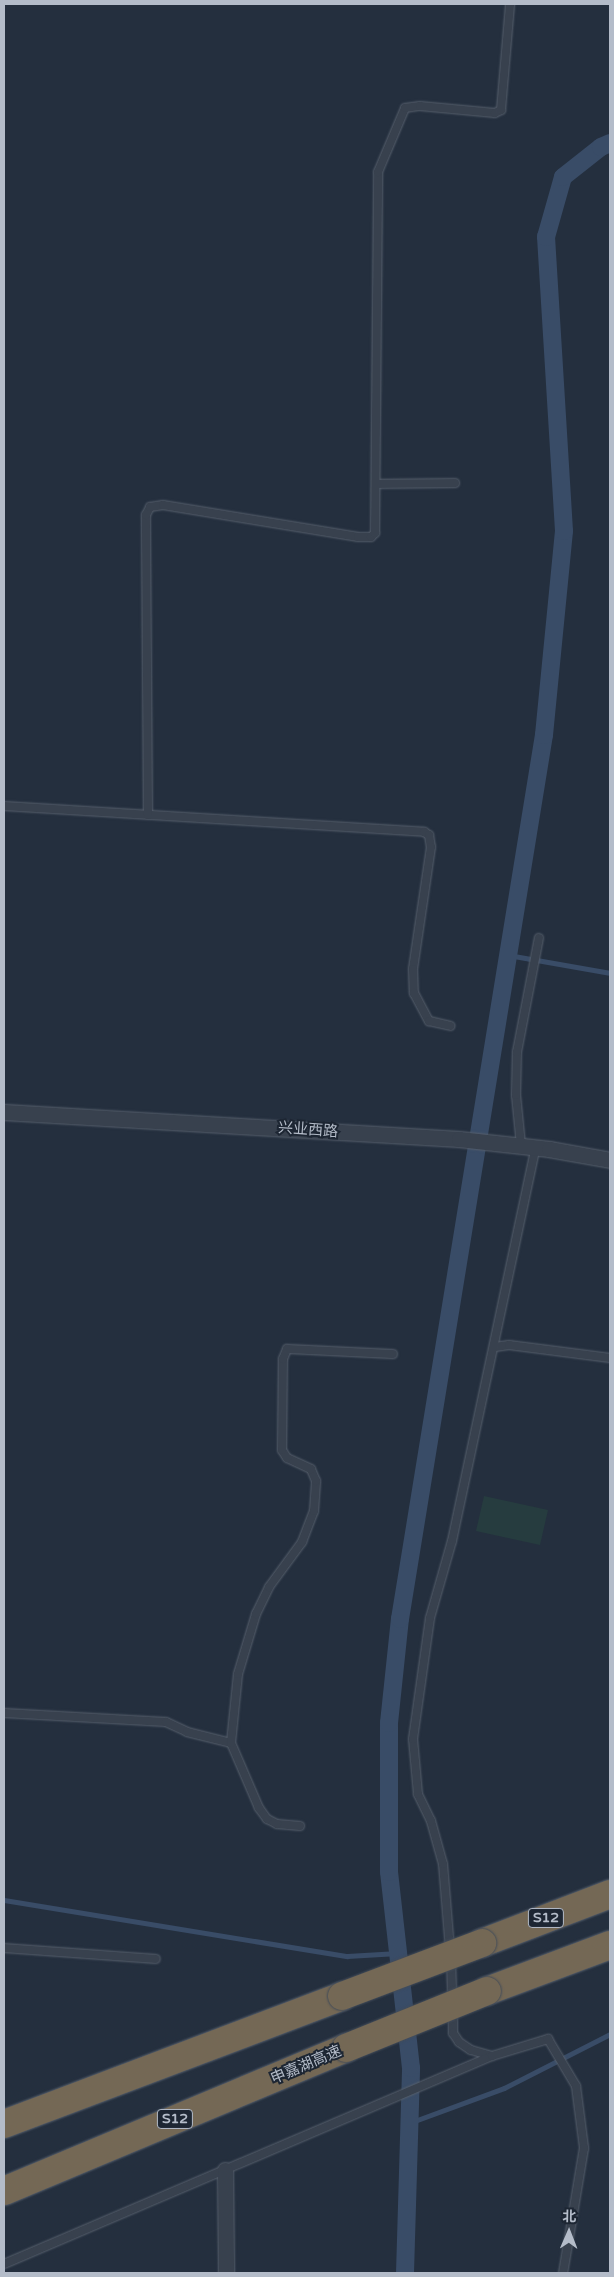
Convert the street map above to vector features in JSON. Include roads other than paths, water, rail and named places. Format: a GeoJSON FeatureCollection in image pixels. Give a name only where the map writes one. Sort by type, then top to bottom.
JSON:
{"type":"FeatureCollection","features":[{"type":"Feature","properties":{"kind":"highway","name":"S12"},"geometry":{"type":"LineString","coordinates":[[4,2124],[610,1894]]}},
{"type":"Feature","properties":{"kind":"highway","name":"申嘉湖高速"},"geometry":{"type":"LineString","coordinates":[[4,2191],[346,2048],[487,1991],[610,1945]]}},
{"type":"Feature","properties":{"kind":"street","name":"兴业西路"},"geometry":{"type":"LineString","coordinates":[[4,1112],[459,1139],[523,1146],[610,1160]]}},
{"type":"Feature","properties":{"kind":"street"},"geometry":{"type":"LineString","coordinates":[[225,2170],[226,2273]]}},
{"type":"Feature","properties":{"kind":"lane"},"geometry":{"type":"LineString","coordinates":[[148,815],[146,515],[150,507],[164,504],[371,537],[375,533],[378,172],[405,108],[420,106],[495,113],[501,110],[510,4]]}},
{"type":"Feature","properties":{"kind":"lane"},"geometry":{"type":"LineString","coordinates":[[376,484],[456,483]]}},
{"type":"Feature","properties":{"kind":"lane"},"geometry":{"type":"LineString","coordinates":[[4,806],[424,832],[429,835],[431,848],[413,969],[414,993],[429,1021],[450,1026]]}},
{"type":"Feature","properties":{"kind":"lane"},"geometry":{"type":"LineString","coordinates":[[492,2056],[471,2050],[453,2033],[443,1864],[431,1821],[418,1794],[413,1739],[430,1618],[452,1541],[495,1347],[523,1146],[516,1095],[517,1052],[525,999],[533,974],[539,938]]}},
{"type":"Feature","properties":{"kind":"lane"},"geometry":{"type":"LineString","coordinates":[[495,1347],[509,1345],[610,1358]]}},
{"type":"Feature","properties":{"kind":"lane"},"geometry":{"type":"LineString","coordinates":[[300,1826],[277,1824],[267,1819],[259,1808],[231,1742],[238,1674],[256,1614],[269,1587],[302,1542],[314,1511],[316,1482],[310,1469],[287,1458],[282,1450],[283,1359],[288,1349],[393,1354]]}},
{"type":"Feature","properties":{"kind":"lane"},"geometry":{"type":"LineString","coordinates":[[4,1713],[166,1722],[187,1732],[231,1742]]}},
{"type":"Feature","properties":{"kind":"lane"},"geometry":{"type":"LineString","coordinates":[[4,1948],[156,1959]]}},
{"type":"Feature","properties":{"kind":"lane"},"geometry":{"type":"LineString","coordinates":[[4,2264],[492,2056],[548,2039],[576,2086],[584,2148],[563,2273]]}},
{"type":"Feature","properties":{"kind":"waterway"},"geometry":{"type":"LineString","coordinates":[[405,2273],[411,2068],[389,1872],[389,1723],[400,1619],[544,735],[564,531],[546,237],[563,177],[601,147],[610,143]]}},
{"type":"Feature","properties":{"kind":"waterway"},"geometry":{"type":"LineString","coordinates":[[508,955],[610,973]]}},
{"type":"Feature","properties":{"kind":"waterway"},"geometry":{"type":"LineString","coordinates":[[4,1900],[347,1956],[398,1953]]}},
{"type":"Feature","properties":{"kind":"waterway"},"geometry":{"type":"LineString","coordinates":[[409,2123],[504,2088],[610,2034]]}}]}
